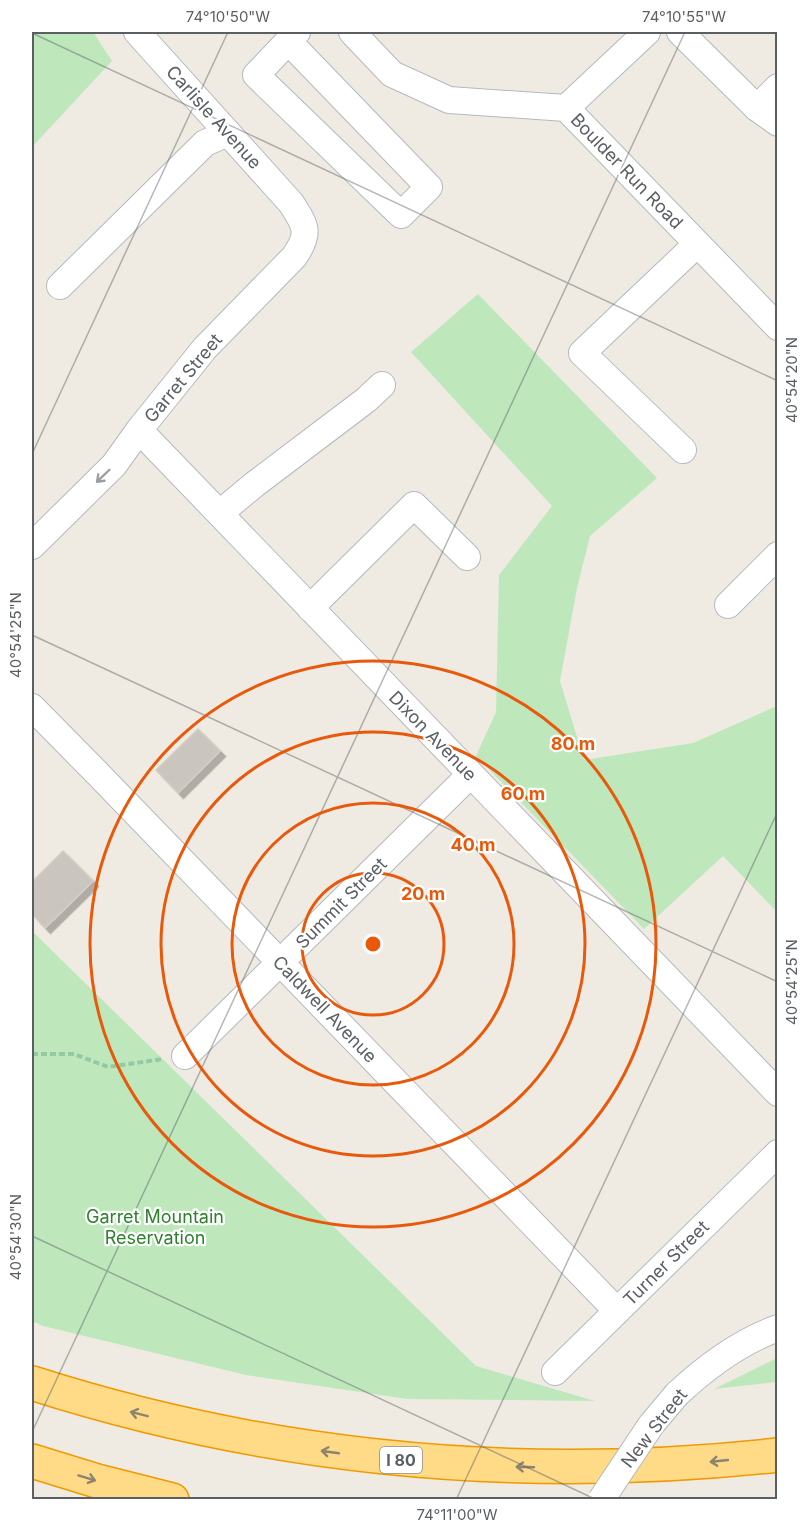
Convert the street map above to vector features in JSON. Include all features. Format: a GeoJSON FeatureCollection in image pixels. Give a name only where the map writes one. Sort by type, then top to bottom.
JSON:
{"type":"FeatureCollection","features":[{"type":"Feature","properties":{"kind":"highway","name":"I 80"},"geometry":{"type":"LineString","coordinates":[[32,1383],[114,1408],[198,1428],[282,1445],[369,1457],[455,1464],[625,1467],[714,1462],[777,1455]]}},
{"type":"Feature","properties":{"kind":"highway"},"geometry":{"type":"LineString","coordinates":[[32,1461],[97,1481],[172,1500]]}},
{"type":"Feature","properties":{"kind":"street","name":"Carlisle Avenue"},"geometry":{"type":"LineString","coordinates":[[137,32],[291,203]]}},
{"type":"Feature","properties":{"kind":"street","name":"Boulder Run Road"},"geometry":{"type":"LineString","coordinates":[[352,32],[392,74],[449,100],[566,108],[697,244],[775,320]]}},
{"type":"Feature","properties":{"kind":"street"},"geometry":{"type":"LineString","coordinates":[[566,108],[647,32]]}},
{"type":"Feature","properties":{"kind":"street"},"geometry":{"type":"LineString","coordinates":[[680,32],[757,108],[777,123]]}},
{"type":"Feature","properties":{"kind":"street"},"geometry":{"type":"LineString","coordinates":[[292,36],[429,187],[401,215],[256,75],[292,36]]}},
{"type":"Feature","properties":{"kind":"street"},"geometry":{"type":"LineString","coordinates":[[757,108],[777,87]]}},
{"type":"Feature","properties":{"kind":"street"},"geometry":{"type":"LineString","coordinates":[[60,286],[205,143],[228,133]]}},
{"type":"Feature","properties":{"kind":"street","name":"Garret Street"},"geometry":{"type":"LineString","coordinates":[[32,546],[114,465],[205,348],[294,257],[304,243],[306,233],[304,224],[291,203]]}},
{"type":"Feature","properties":{"kind":"street"},"geometry":{"type":"LineString","coordinates":[[683,450],[582,352],[697,244]]}},
{"type":"Feature","properties":{"kind":"street"},"geometry":{"type":"LineString","coordinates":[[220,513],[263,477],[366,400],[382,385]]}},
{"type":"Feature","properties":{"kind":"street","name":"Dixon Avenue"},"geometry":{"type":"LineString","coordinates":[[139,430],[777,1093]]}},
{"type":"Feature","properties":{"kind":"street"},"geometry":{"type":"LineString","coordinates":[[310,608],[414,506],[467,557]]}},
{"type":"Feature","properties":{"kind":"street"},"geometry":{"type":"LineString","coordinates":[[728,605],[777,555]]}},
{"type":"Feature","properties":{"kind":"street","name":"Caldwell Avenue"},"geometry":{"type":"LineString","coordinates":[[32,707],[617,1311]]}},
{"type":"Feature","properties":{"kind":"street","name":"Summit Street"},"geometry":{"type":"LineString","coordinates":[[185,1056],[470,775]]}},
{"type":"Feature","properties":{"kind":"street","name":"Turner Street"},"geometry":{"type":"LineString","coordinates":[[555,1372],[777,1153]]}},
{"type":"Feature","properties":{"kind":"street","name":"New Street"},"geometry":{"type":"LineString","coordinates":[[601,1500],[651,1425],[677,1394],[701,1371],[731,1351],[777,1328]]}},
{"type":"Feature","properties":{"kind":"path"},"geometry":{"type":"LineString","coordinates":[[32,1054],[74,1054],[108,1067],[185,1056]]}},
{"type":"Feature","properties":{"kind":"green space"},"geometry":{"type":"Polygon","coordinates":[[[32,32],[93,32],[112,61],[32,147],[32,32]]]}},
{"type":"Feature","properties":{"kind":"green space"},"geometry":{"type":"Polygon","coordinates":[[[478,294],[657,478],[590,536],[577,588],[560,681],[584,760],[693,743],[777,706],[777,912],[723,856],[644,929],[476,756],[496,712],[499,575],[552,506],[411,352],[478,294]]]}},
{"type":"Feature","properties":{"kind":"green space","name":"Garret Mountain Reservation"},"geometry":{"type":"Polygon","coordinates":[[[32,931],[476,1366],[595,1401],[407,1399],[246,1375],[43,1326],[32,1321],[32,931]]]}},
{"type":"Feature","properties":{"kind":"green space"},"geometry":{"type":"Polygon","coordinates":[[[777,1358],[777,1382],[714,1389],[777,1358]]]}},
{"type":"Feature","properties":{"kind":"building"},"geometry":{"type":"Polygon","coordinates":[[[198,729],[220,751],[178,793],[156,770],[198,729]]]}},
{"type":"Feature","properties":{"kind":"building"},"geometry":{"type":"Polygon","coordinates":[[[63,851],[93,881],[45,928],[32,914],[32,882],[63,851]]]}}]}
